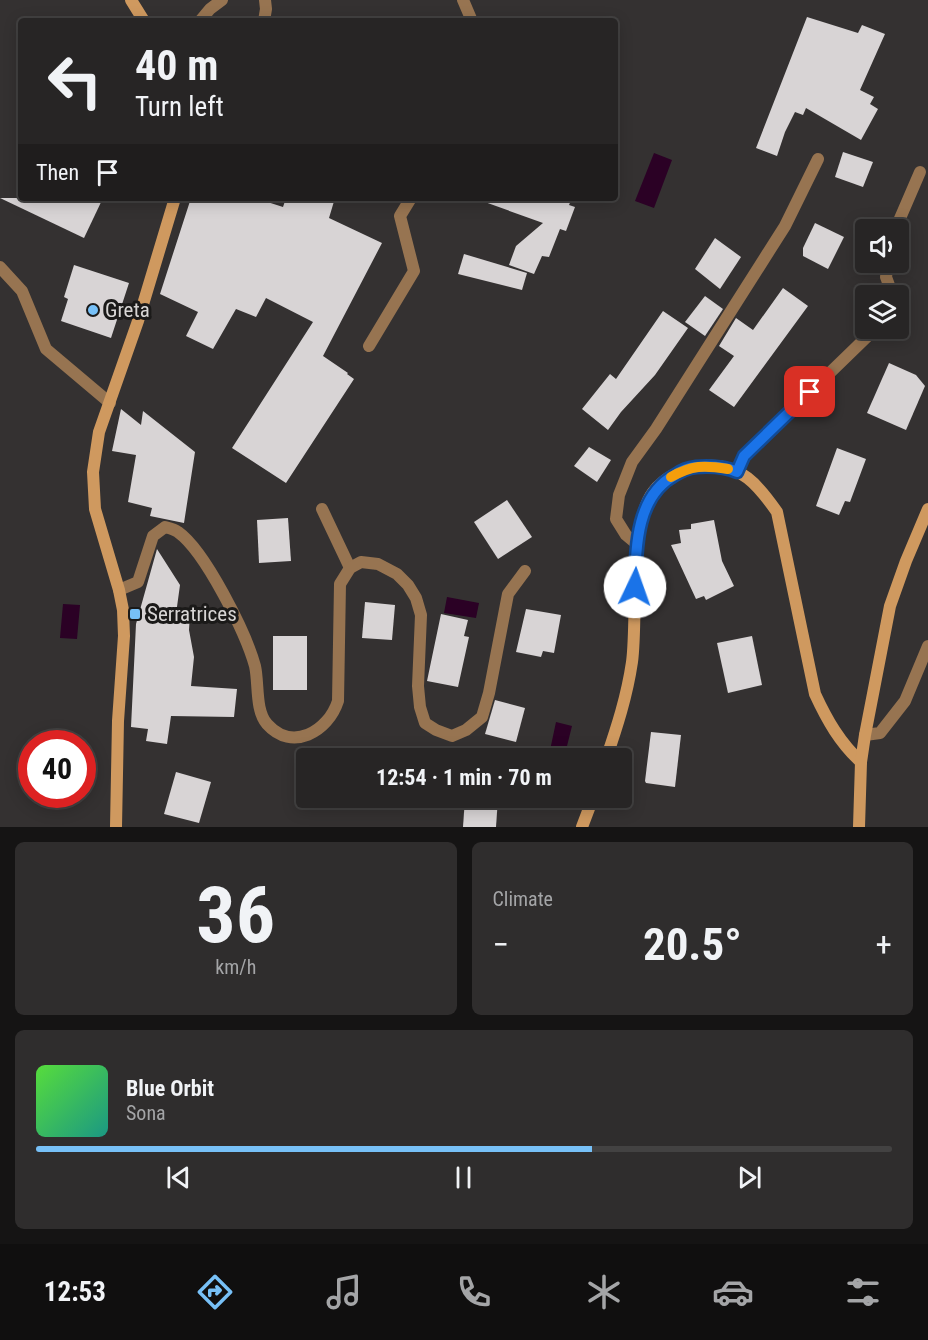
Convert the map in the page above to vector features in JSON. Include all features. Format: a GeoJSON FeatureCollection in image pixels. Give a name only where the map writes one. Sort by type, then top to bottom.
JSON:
{"type":"FeatureCollection","features":[{"type":"Feature","properties":{"kind":"street"},"geometry":{"type":"LineString","coordinates":[[131,0],[142,18]]}},
{"type":"Feature","properties":{"kind":"street"},"geometry":{"type":"LineString","coordinates":[[202,18],[222,0]]}},
{"type":"Feature","properties":{"kind":"street"},"geometry":{"type":"LineString","coordinates":[[264,18],[265,0]]}},
{"type":"Feature","properties":{"kind":"street"},"geometry":{"type":"LineString","coordinates":[[463,0],[471,18]]}},
{"type":"Feature","properties":{"kind":"street"},"geometry":{"type":"LineString","coordinates":[[638,545],[626,535],[616,519],[619,495],[632,462],[656,429],[784,226],[818,159]]}},
{"type":"Feature","properties":{"kind":"street"},"geometry":{"type":"LineString","coordinates":[[899,219],[920,172]]}},
{"type":"Feature","properties":{"kind":"street"},"geometry":{"type":"LineString","coordinates":[[116,827],[118,721],[124,636],[120,590],[95,509],[93,472],[99,432],[138,321],[174,201]]}},
{"type":"Feature","properties":{"kind":"street"},"geometry":{"type":"LineString","coordinates":[[369,346],[414,271],[400,216],[409,201]]}},
{"type":"Feature","properties":{"kind":"street"},"geometry":{"type":"LineString","coordinates":[[0,267],[22,291],[46,349],[110,403]]}},
{"type":"Feature","properties":{"kind":"street"},"geometry":{"type":"LineString","coordinates":[[737,472],[744,456],[865,339]]}},
{"type":"Feature","properties":{"kind":"street"},"geometry":{"type":"LineString","coordinates":[[610,748],[620,717],[632,660],[638,545],[645,507],[654,491],[668,479],[687,468],[710,466],[729,469],[746,476],[761,488],[777,512],[815,694],[831,725],[848,750],[861,762]]}},
{"type":"Feature","properties":{"kind":"street"},"geometry":{"type":"LineString","coordinates":[[322,509],[350,568]]}},
{"type":"Feature","properties":{"kind":"street"},"geometry":{"type":"LineString","coordinates":[[859,827],[861,762],[890,606],[928,509]]}},
{"type":"Feature","properties":{"kind":"street"},"geometry":{"type":"LineString","coordinates":[[120,590],[138,582],[153,536],[165,527],[176,530],[206,564],[240,629],[255,666],[260,708],[267,724],[286,737],[297,736],[314,733],[328,722],[338,701],[340,584],[350,568],[361,562],[378,564],[397,574],[416,598],[421,615],[418,686],[420,707],[425,723],[436,730],[452,735],[466,730],[482,717],[489,693],[508,594],[525,571]]}},
{"type":"Feature","properties":{"kind":"street"},"geometry":{"type":"LineString","coordinates":[[865,735],[880,733],[905,701],[928,646]]}},
{"type":"Feature","properties":{"kind":"street"},"geometry":{"type":"LineString","coordinates":[[582,827],[589,808]]}},
{"type":"Feature","properties":{"kind":"shaded area"},"geometry":{"type":"Polygon","coordinates":[[[654,153],[672,160],[654,208],[635,201],[654,153]]]}},
{"type":"Feature","properties":{"kind":"shaded area"},"geometry":{"type":"Polygon","coordinates":[[[447,597],[479,603],[476,618],[444,613],[447,597]]]}},
{"type":"Feature","properties":{"kind":"shaded area"},"geometry":{"type":"Polygon","coordinates":[[[63,604],[80,605],[77,639],[60,638],[63,604]]]}},
{"type":"Feature","properties":{"kind":"shaded area"},"geometry":{"type":"Polygon","coordinates":[[[556,722],[572,726],[566,748],[550,748],[556,722]]]}},
{"type":"Feature","properties":{"kind":"building"},"geometry":{"type":"Polygon","coordinates":[[[807,17],[858,33],[862,25],[885,34],[860,90],[874,97],[870,104],[878,109],[861,140],[806,108],[803,115],[795,112],[777,156],[756,148],[807,17]]]}},
{"type":"Feature","properties":{"kind":"building"},"geometry":{"type":"Polygon","coordinates":[[[843,152],[873,162],[863,187],[835,177],[843,152]]]}},
{"type":"Feature","properties":{"kind":"building"},"geometry":{"type":"Polygon","coordinates":[[[0,198],[18,198],[18,201],[102,201],[84,238],[0,198]]]}},
{"type":"Feature","properties":{"kind":"building"},"geometry":{"type":"Polygon","coordinates":[[[190,201],[264,201],[283,207],[285,201],[334,201],[329,218],[382,243],[323,356],[354,379],[286,483],[232,448],[313,322],[266,298],[256,317],[236,309],[213,349],[186,336],[198,312],[160,294],[190,201]]]}},
{"type":"Feature","properties":{"kind":"building"},"geometry":{"type":"Polygon","coordinates":[[[482,201],[560,201],[566,203],[571,201],[569,205],[575,207],[566,231],[560,229],[549,257],[542,256],[534,274],[509,265],[516,246],[543,223],[482,201]]]}},
{"type":"Feature","properties":{"kind":"building"},"geometry":{"type":"Polygon","coordinates":[[[815,223],[844,237],[828,269],[803,256],[803,248],[815,223]]]}},
{"type":"Feature","properties":{"kind":"building"},"geometry":{"type":"Polygon","coordinates":[[[715,238],[741,257],[720,289],[695,269],[715,238]]]}},
{"type":"Feature","properties":{"kind":"building"},"geometry":{"type":"Polygon","coordinates":[[[464,254],[527,273],[522,290],[458,274],[464,254]]]}},
{"type":"Feature","properties":{"kind":"building","name":"Greta"},"geometry":{"type":"Polygon","coordinates":[[[74,265],[129,283],[111,338],[61,321],[68,299],[64,297],[74,265]]]}},
{"type":"Feature","properties":{"kind":"building"},"geometry":{"type":"Polygon","coordinates":[[[783,288],[808,306],[734,407],[709,390],[734,356],[719,346],[736,318],[753,330],[783,288]]]}},
{"type":"Feature","properties":{"kind":"building"},"geometry":{"type":"Polygon","coordinates":[[[705,296],[723,309],[705,336],[685,322],[705,296]]]}},
{"type":"Feature","properties":{"kind":"building"},"geometry":{"type":"Polygon","coordinates":[[[663,311],[688,328],[655,375],[621,412],[608,430],[582,409],[610,374],[616,379],[663,311]]]}},
{"type":"Feature","properties":{"kind":"building"},"geometry":{"type":"Polygon","coordinates":[[[889,363],[916,375],[925,386],[906,430],[867,413],[889,363]]]}},
{"type":"Feature","properties":{"kind":"building"},"geometry":{"type":"Polygon","coordinates":[[[121,409],[141,425],[143,411],[195,452],[184,523],[150,516],[152,508],[128,502],[136,455],[112,451],[121,409]]]}},
{"type":"Feature","properties":{"kind":"building"},"geometry":{"type":"Polygon","coordinates":[[[589,447],[611,460],[597,482],[574,466],[589,447]]]}},
{"type":"Feature","properties":{"kind":"building"},"geometry":{"type":"Polygon","coordinates":[[[837,448],[866,459],[850,502],[845,501],[839,515],[816,506],[837,448]]]}},
{"type":"Feature","properties":{"kind":"building"},"geometry":{"type":"Polygon","coordinates":[[[507,500],[532,537],[498,559],[474,522],[507,500]]]}},
{"type":"Feature","properties":{"kind":"building"},"geometry":{"type":"Polygon","coordinates":[[[288,518],[291,561],[259,563],[257,520],[288,518]]]}},
{"type":"Feature","properties":{"kind":"building"},"geometry":{"type":"Polygon","coordinates":[[[714,520],[722,561],[734,586],[706,600],[704,596],[696,599],[671,545],[681,543],[679,530],[691,529],[691,524],[714,520]]]}},
{"type":"Feature","properties":{"kind":"building"},"geometry":{"type":"Polygon","coordinates":[[[157,549],[180,585],[176,614],[190,613],[189,630],[194,657],[191,686],[237,689],[234,717],[171,716],[167,744],[146,741],[148,729],[131,727],[136,624],[157,549]]]}},
{"type":"Feature","properties":{"kind":"building"},"geometry":{"type":"Polygon","coordinates":[[[365,602],[395,605],[392,640],[362,638],[365,602]]]}},
{"type":"Feature","properties":{"kind":"building"},"geometry":{"type":"Polygon","coordinates":[[[526,609],[561,615],[554,653],[543,651],[541,657],[516,652],[526,609]]]}},
{"type":"Feature","properties":{"kind":"building"},"geometry":{"type":"Polygon","coordinates":[[[441,614],[468,620],[464,636],[469,637],[458,687],[427,681],[441,614]]]}},
{"type":"Feature","properties":{"kind":"building"},"geometry":{"type":"Polygon","coordinates":[[[273,636],[307,636],[307,690],[273,690],[273,636]]]}},
{"type":"Feature","properties":{"kind":"building"},"geometry":{"type":"Polygon","coordinates":[[[752,636],[762,685],[728,693],[717,643],[752,636]]]}},
{"type":"Feature","properties":{"kind":"building"},"geometry":{"type":"Polygon","coordinates":[[[495,700],[525,708],[516,742],[485,734],[495,700]]]}},
{"type":"Feature","properties":{"kind":"building"},"geometry":{"type":"Polygon","coordinates":[[[651,732],[681,735],[675,787],[645,781],[651,732]]]}},
{"type":"Feature","properties":{"kind":"building"},"geometry":{"type":"Polygon","coordinates":[[[176,772],[211,782],[199,823],[164,814],[176,772]]]}},
{"type":"Feature","properties":{"kind":"building"},"geometry":{"type":"Polygon","coordinates":[[[464,808],[497,808],[496,827],[463,827],[464,808]]]}},
{"type":"Feature","properties":{"kind":"slow traffic"},"geometry":{"type":"LineString","coordinates":[[671,477],[687,468],[710,466],[728,469]]}},
{"type":"Feature","properties":{"kind":"place","name":"Greta"},"geometry":{"type":"Point","coordinates":[93,310]}},
{"type":"Feature","properties":{"kind":"place","name":"Serratrices"},"geometry":{"type":"Point","coordinates":[135,614]}},
{"type":"Feature","properties":{"kind":"route"},"geometry":{"type":"LineString","coordinates":[[635,587],[641,527],[645,507],[654,491],[668,479],[687,468],[710,466],[737,472],[744,456],[810,392]]}}]}
